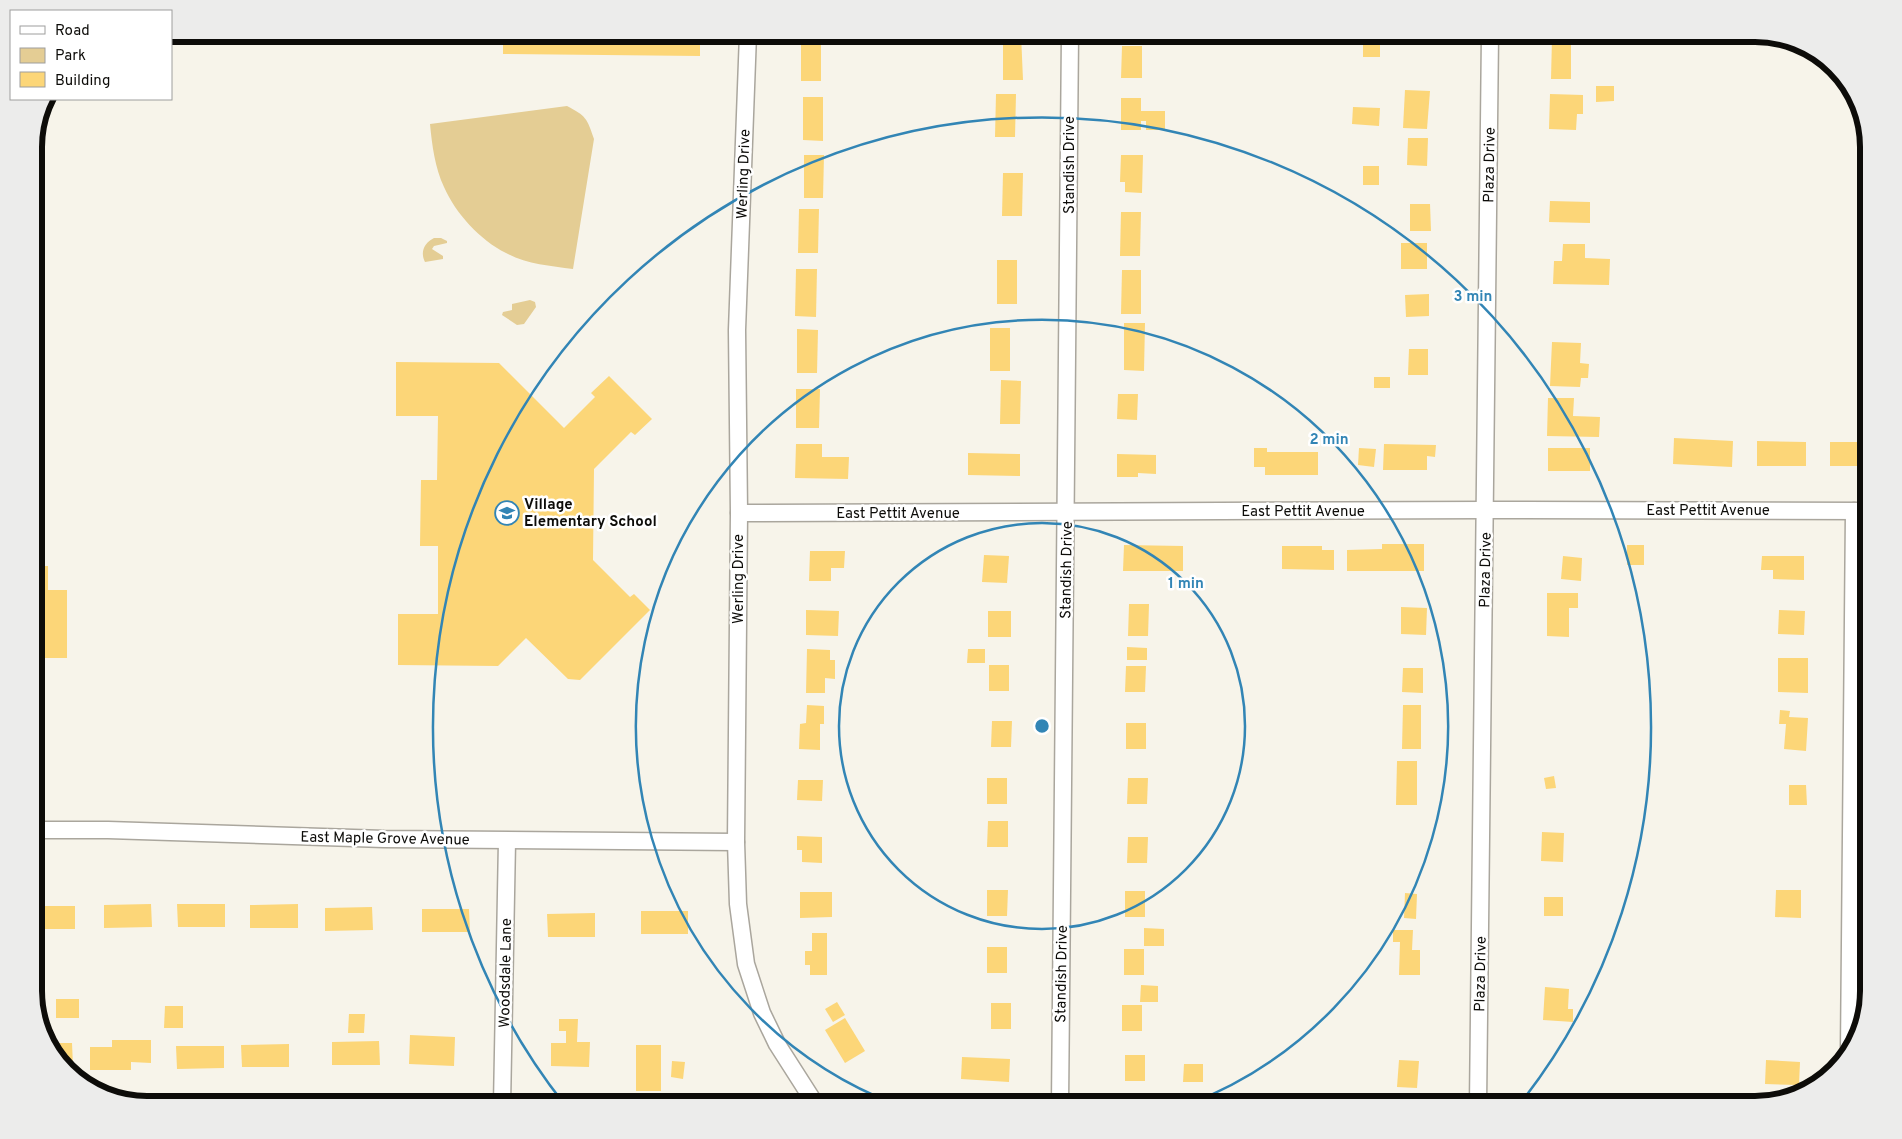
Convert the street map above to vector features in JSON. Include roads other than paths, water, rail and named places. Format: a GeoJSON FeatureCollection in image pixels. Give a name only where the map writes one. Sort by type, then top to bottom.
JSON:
{"type":"FeatureCollection","features":[{"type":"Feature","properties":{"kind":"street","name":"Werling Drive"},"geometry":{"type":"LineString","coordinates":[[748,42],[737,330],[739,513],[736,842],[738,904],[746,964],[762,1013],[777,1044],[810,1096]]}},
{"type":"Feature","properties":{"kind":"street","name":"Standish Drive"},"geometry":{"type":"LineString","coordinates":[[1060,1096],[1070,42]]}},
{"type":"Feature","properties":{"kind":"street","name":"Plaza Drive"},"geometry":{"type":"LineString","coordinates":[[1478,1096],[1490,42]]}},
{"type":"Feature","properties":{"kind":"street","name":"East Pettit Avenue"},"geometry":{"type":"LineString","coordinates":[[739,513],[1486,510],[1859,511]]}},
{"type":"Feature","properties":{"kind":"street"},"geometry":{"type":"LineString","coordinates":[[1849,1034],[1860,578]]}},
{"type":"Feature","properties":{"kind":"street","name":"East Maple Grove Avenue"},"geometry":{"type":"LineString","coordinates":[[43,830],[507,841],[736,842]]}},
{"type":"Feature","properties":{"kind":"street","name":"Woodsdale Lane"},"geometry":{"type":"LineString","coordinates":[[502,1096],[507,841]]}},
{"type":"Feature","properties":{"kind":"place","name":"Village Elementary School"},"geometry":{"type":"Point","coordinates":[507,513]}}]}
